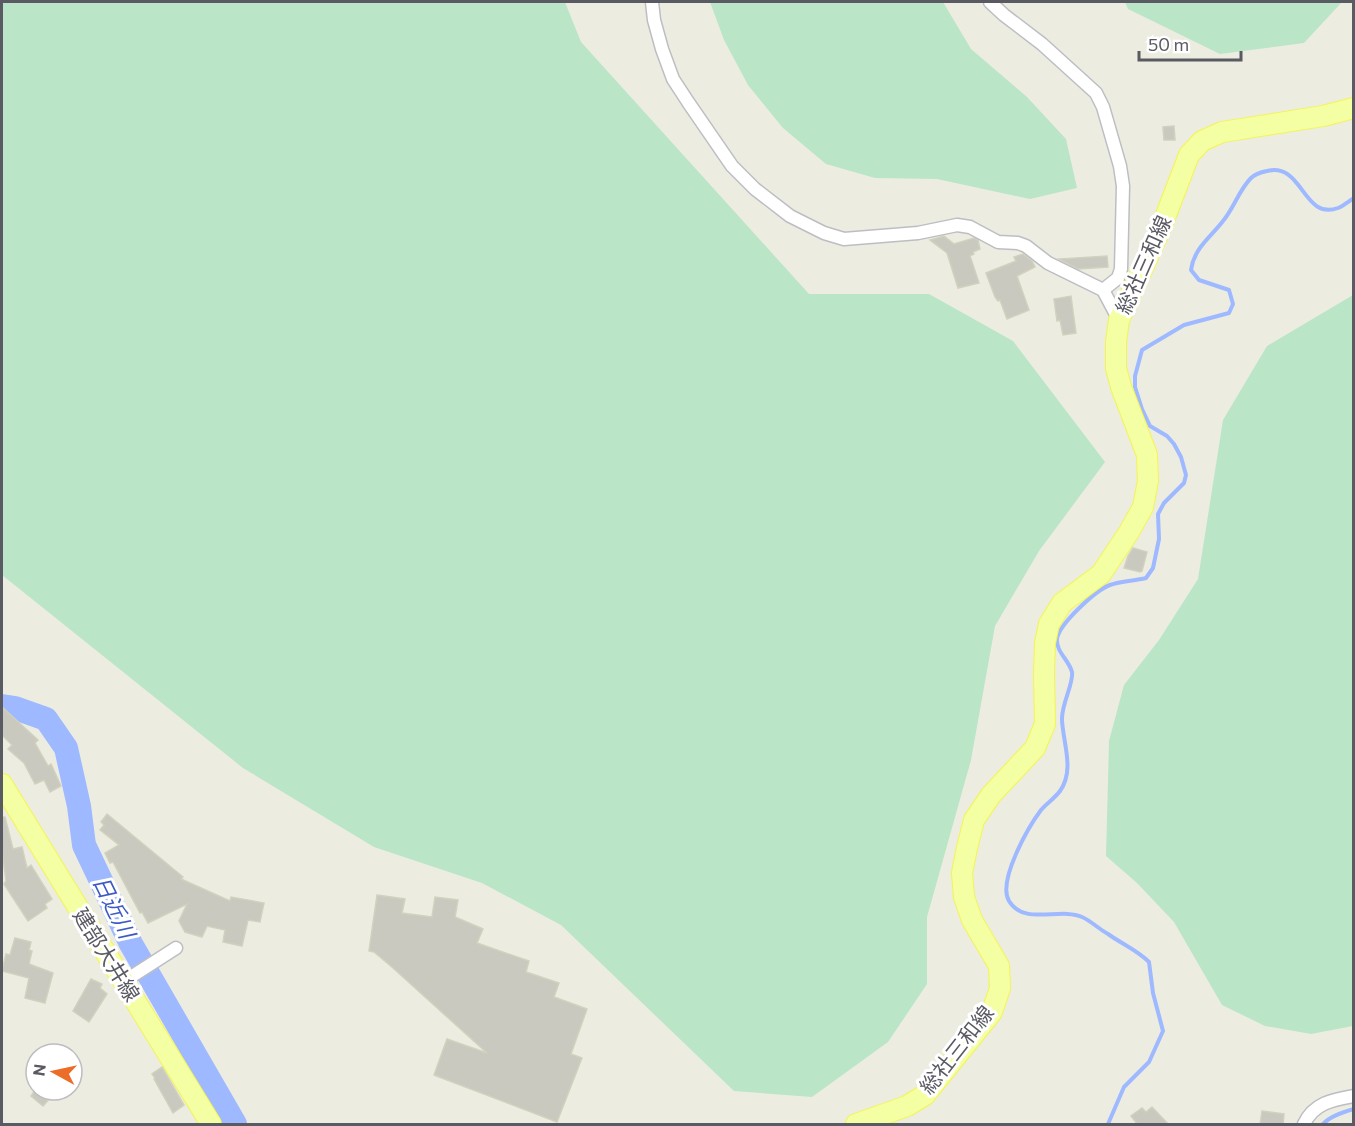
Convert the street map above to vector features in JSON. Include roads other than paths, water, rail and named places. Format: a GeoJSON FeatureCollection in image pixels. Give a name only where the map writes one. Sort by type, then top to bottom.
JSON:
{"type":"FeatureCollection","features":[{"type":"Feature","properties":{"kind":"main road","name":"総社三和線"},"geometry":{"type":"LineString","coordinates":[[855,1125],[907,1106],[925,1095],[992,1012],[1000,988],[999,966],[972,920],[964,897],[963,873],[974,820],[991,795],[1035,748],[1045,724],[1044,662],[1049,624],[1062,603],[1101,574],[1143,507],[1148,481],[1147,455],[1118,378],[1116,342],[1119,320],[1161,228],[1189,155],[1202,141],[1222,132],[1323,116],[1353,108]]}},
{"type":"Feature","properties":{"kind":"main road","name":"建部大井線"},"geometry":{"type":"LineString","coordinates":[[2,784],[125,980],[211,1125]]}},
{"type":"Feature","properties":{"kind":"street"},"geometry":{"type":"LineString","coordinates":[[652,2],[662,49],[674,79],[688,102],[732,166],[755,189],[790,216],[824,233],[844,239],[918,233],[957,225],[970,227],[998,242],[1018,243],[1026,246],[1062,272],[1103,290],[1119,320]]}},
{"type":"Feature","properties":{"kind":"street"},"geometry":{"type":"LineString","coordinates":[[990,2],[1042,44],[1096,93],[1103,107],[1120,166],[1123,186],[1121,269],[1118,278],[1103,290]]}},
{"type":"Feature","properties":{"kind":"street"},"geometry":{"type":"LineString","coordinates":[[125,980],[176,948]]}},
{"type":"Feature","properties":{"kind":"street"},"geometry":{"type":"LineString","coordinates":[[1304,1125],[1309,1114],[1325,1101],[1353,1096]]}},
{"type":"Feature","properties":{"kind":"waterway"},"geometry":{"type":"LineString","coordinates":[[1108,1124],[1124,1087],[1149,1062],[1163,1031],[1153,993],[1149,962],[1082,917],[1073,914],[1024,913],[1009,901],[1006,892],[1011,868],[1022,841],[1041,810],[1060,791],[1067,774],[1062,714],[1072,672],[1058,648],[1057,639],[1071,617],[1104,588],[1146,578],[1153,568],[1159,539],[1158,514],[1164,503],[1184,483],[1186,475],[1181,457],[1167,436],[1150,426],[1135,387],[1135,376],[1142,350],[1184,325],[1229,313],[1233,304],[1229,290],[1199,280],[1191,270],[1199,249],[1227,216],[1247,183],[1252,177],[1263,172],[1279,171],[1288,175],[1310,200],[1326,210],[1338,208],[1354,198]]}},
{"type":"Feature","properties":{"kind":"waterway","name":"日近川"},"geometry":{"type":"LineString","coordinates":[[2,706],[46,719],[66,748],[79,806],[84,845],[131,944],[235,1124]]}},
{"type":"Feature","properties":{"kind":"waterway"},"geometry":{"type":"LineString","coordinates":[[1323,1124],[1341,1113],[1354,1109]]}}]}
